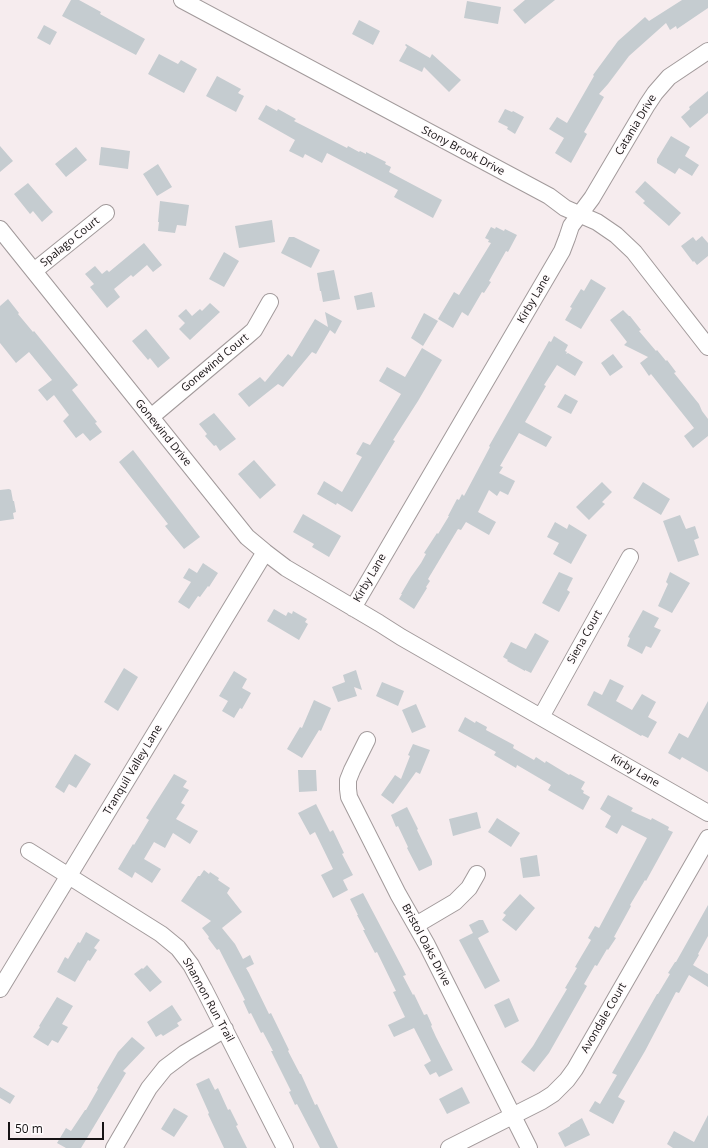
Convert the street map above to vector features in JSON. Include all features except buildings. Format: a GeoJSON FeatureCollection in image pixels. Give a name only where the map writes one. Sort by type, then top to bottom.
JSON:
{"type":"FeatureCollection","features":[{"type":"Feature","properties":{"kind":"street","name":"Stony Brook Drive"},"geometry":{"type":"LineString","coordinates":[[182,0],[549,196],[565,208],[597,222],[616,235],[634,252],[708,347]]}},
{"type":"Feature","properties":{"kind":"street","name":"Catania Drive"},"geometry":{"type":"LineString","coordinates":[[580,214],[592,198],[655,93],[669,77],[708,51]]}},
{"type":"Feature","properties":{"kind":"street","name":"Spalago Court"},"geometry":{"type":"LineString","coordinates":[[34,271],[106,214]]}},
{"type":"Feature","properties":{"kind":"street","name":"Kirby Lane"},"geometry":{"type":"LineString","coordinates":[[580,214],[571,226],[562,251],[353,608],[708,813]]}},
{"type":"Feature","properties":{"kind":"street","name":"Gonewind Drive"},"geometry":{"type":"LineString","coordinates":[[0,229],[247,537],[286,568],[353,608]]}},
{"type":"Feature","properties":{"kind":"street","name":"Gonewind Court"},"geometry":{"type":"LineString","coordinates":[[151,417],[254,330],[270,302]]}},
{"type":"Feature","properties":{"kind":"street","name":"Tranquil Valley Lane"},"geometry":{"type":"LineString","coordinates":[[0,989],[265,552]]}},
{"type":"Feature","properties":{"kind":"street","name":"Siena Court"},"geometry":{"type":"LineString","coordinates":[[541,717],[630,557]]}},
{"type":"Feature","properties":{"kind":"street","name":"Bristol Oaks Drive"},"geometry":{"type":"LineString","coordinates":[[367,740],[348,780],[349,797],[398,894],[430,952],[529,1148]]}},
{"type":"Feature","properties":{"kind":"street","name":"Avondale Court"},"geometry":{"type":"LineString","coordinates":[[450,1148],[542,1101],[553,1094],[567,1080],[575,1069],[708,838]]}},
{"type":"Feature","properties":{"kind":"street","name":"Shannon Run Trail"},"geometry":{"type":"LineString","coordinates":[[29,851],[161,934],[178,948],[204,988],[285,1148]]}},
{"type":"Feature","properties":{"kind":"street"},"geometry":{"type":"LineString","coordinates":[[416,925],[455,902],[469,888],[477,874]]}},
{"type":"Feature","properties":{"kind":"street"},"geometry":{"type":"LineString","coordinates":[[114,1148],[149,1088],[165,1068],[185,1053],[224,1029]]}}]}
